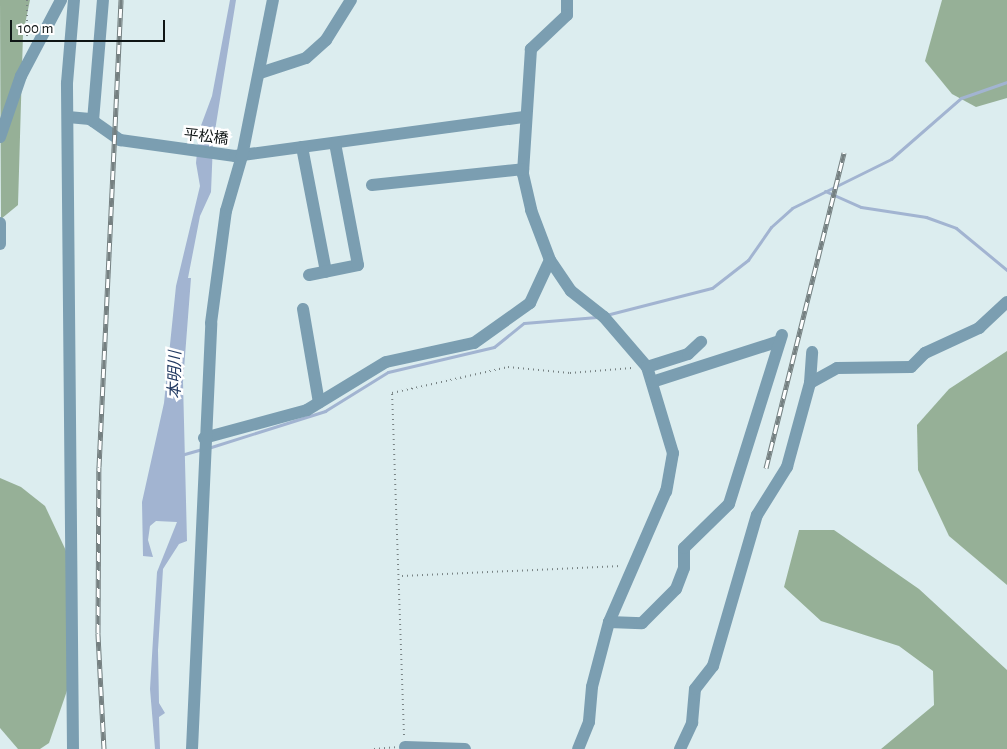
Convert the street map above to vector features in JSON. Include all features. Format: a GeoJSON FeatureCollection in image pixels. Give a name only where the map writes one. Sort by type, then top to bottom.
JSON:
{"type":"FeatureCollection","features":[{"type":"Feature","properties":{"kind":"street"},"geometry":{"type":"LineString","coordinates":[[0,137],[32,53],[61,0]]}},
{"type":"Feature","properties":{"kind":"street"},"geometry":{"type":"LineString","coordinates":[[74,0],[68,47],[74,749]]}},
{"type":"Feature","properties":{"kind":"street"},"geometry":{"type":"LineString","coordinates":[[68,117],[93,121],[103,0]]}},
{"type":"Feature","properties":{"kind":"street"},"geometry":{"type":"LineString","coordinates":[[192,749],[203,456],[211,323],[226,211],[238,156],[260,73],[273,0]]}},
{"type":"Feature","properties":{"kind":"street"},"geometry":{"type":"LineString","coordinates":[[260,73],[306,58],[326,40],[351,0]]}},
{"type":"Feature","properties":{"kind":"street"},"geometry":{"type":"LineString","coordinates":[[567,0],[567,15],[532,49],[524,117],[523,169],[531,210],[550,260],[571,291],[601,314],[647,367],[673,454],[671,470],[633,570],[609,622],[592,687],[589,722],[578,749]]}},
{"type":"Feature","properties":{"kind":"street","name":"平松橋"},"geometry":{"type":"LineString","coordinates":[[93,121],[120,140],[174,149],[238,156],[524,117]]}},
{"type":"Feature","properties":{"kind":"street"},"geometry":{"type":"LineString","coordinates":[[309,275],[358,265],[335,143]]}},
{"type":"Feature","properties":{"kind":"street"},"geometry":{"type":"LineString","coordinates":[[302,147],[326,272]]}},
{"type":"Feature","properties":{"kind":"street"},"geometry":{"type":"LineString","coordinates":[[372,185],[523,169]]}},
{"type":"Feature","properties":{"kind":"street"},"geometry":{"type":"LineString","coordinates":[[0,223],[0,244]]}},
{"type":"Feature","properties":{"kind":"street"},"geometry":{"type":"LineString","coordinates":[[204,440],[319,403],[386,362],[474,343],[498,329],[530,303],[550,260]]}},
{"type":"Feature","properties":{"kind":"street"},"geometry":{"type":"LineString","coordinates":[[810,383],[837,368],[911,367],[925,353],[979,328],[1007,302]]}},
{"type":"Feature","properties":{"kind":"street"},"geometry":{"type":"LineString","coordinates":[[303,308],[319,403]]}},
{"type":"Feature","properties":{"kind":"street"},"geometry":{"type":"LineString","coordinates":[[609,622],[642,623],[676,588],[684,568],[684,548],[729,504],[781,338],[652,382]]}},
{"type":"Feature","properties":{"kind":"street"},"geometry":{"type":"LineString","coordinates":[[647,367],[688,354],[701,342]]}},
{"type":"Feature","properties":{"kind":"street"},"geometry":{"type":"LineString","coordinates":[[680,749],[692,723],[695,689],[713,666],[756,515],[787,467],[810,383],[812,352]]}},
{"type":"Feature","properties":{"kind":"street"},"geometry":{"type":"LineString","coordinates":[[405,747],[465,749]]}},
{"type":"Feature","properties":{"kind":"path"},"geometry":{"type":"LineString","coordinates":[[27,0],[25,32],[32,53]]}},
{"type":"Feature","properties":{"kind":"path"},"geometry":{"type":"LineString","coordinates":[[374,749],[405,747],[402,576],[393,479],[392,393],[508,368],[570,373],[647,367]]}},
{"type":"Feature","properties":{"kind":"path"},"geometry":{"type":"LineString","coordinates":[[402,576],[616,564],[633,570]]}},
{"type":"Feature","properties":{"kind":"green space"},"geometry":{"type":"Polygon","coordinates":[[[0,0],[30,0],[23,34],[18,205],[1,219],[0,0]]]}},
{"type":"Feature","properties":{"kind":"green space"},"geometry":{"type":"Polygon","coordinates":[[[942,0],[1007,0],[1007,98],[976,107],[952,94],[925,61],[942,0]]]}},
{"type":"Feature","properties":{"kind":"green space"},"geometry":{"type":"Polygon","coordinates":[[[1007,351],[1007,585],[949,536],[918,470],[917,425],[949,389],[1007,351]]]}},
{"type":"Feature","properties":{"kind":"green space"},"geometry":{"type":"Polygon","coordinates":[[[0,478],[21,487],[45,506],[68,555],[70,682],[49,743],[40,749],[18,749],[0,728],[0,478]]]}},
{"type":"Feature","properties":{"kind":"green space"},"geometry":{"type":"Polygon","coordinates":[[[799,530],[834,530],[919,589],[1007,670],[1007,749],[881,749],[934,705],[933,671],[899,646],[821,621],[784,587],[799,530]]]}},
{"type":"Feature","properties":{"kind":"water","name":"本明川"},"geometry":{"type":"Polygon","coordinates":[[[230,0],[236,0],[213,143],[211,192],[200,216],[188,278],[191,278],[183,382],[187,541],[179,544],[163,569],[158,650],[159,703],[165,713],[159,717],[160,749],[155,749],[150,689],[157,572],[177,522],[156,521],[150,526],[148,540],[153,557],[143,556],[142,502],[164,403],[176,286],[200,186],[196,163],[199,131],[212,96],[230,0]]]}},
{"type":"Feature","properties":{"kind":"waterway"},"geometry":{"type":"LineString","coordinates":[[606,315],[712,288],[748,260],[771,227],[792,208],[891,159],[961,98],[1007,82]]}},
{"type":"Feature","properties":{"kind":"waterway"},"geometry":{"type":"LineString","coordinates":[[825,191],[861,207],[926,217],[956,228],[1007,270]]}},
{"type":"Feature","properties":{"kind":"waterway"},"geometry":{"type":"LineString","coordinates":[[208,448],[325,411],[388,372],[494,347],[524,323],[597,317]]}},
{"type":"Feature","properties":{"kind":"waterway"},"geometry":{"type":"LineString","coordinates":[[181,455],[202,449]]}},
{"type":"Feature","properties":{"kind":"railway"},"geometry":{"type":"LineString","coordinates":[[104,749],[98,633],[99,467],[121,0]]}},
{"type":"Feature","properties":{"kind":"railway"},"geometry":{"type":"LineString","coordinates":[[766,468],[844,153]]}}]}
